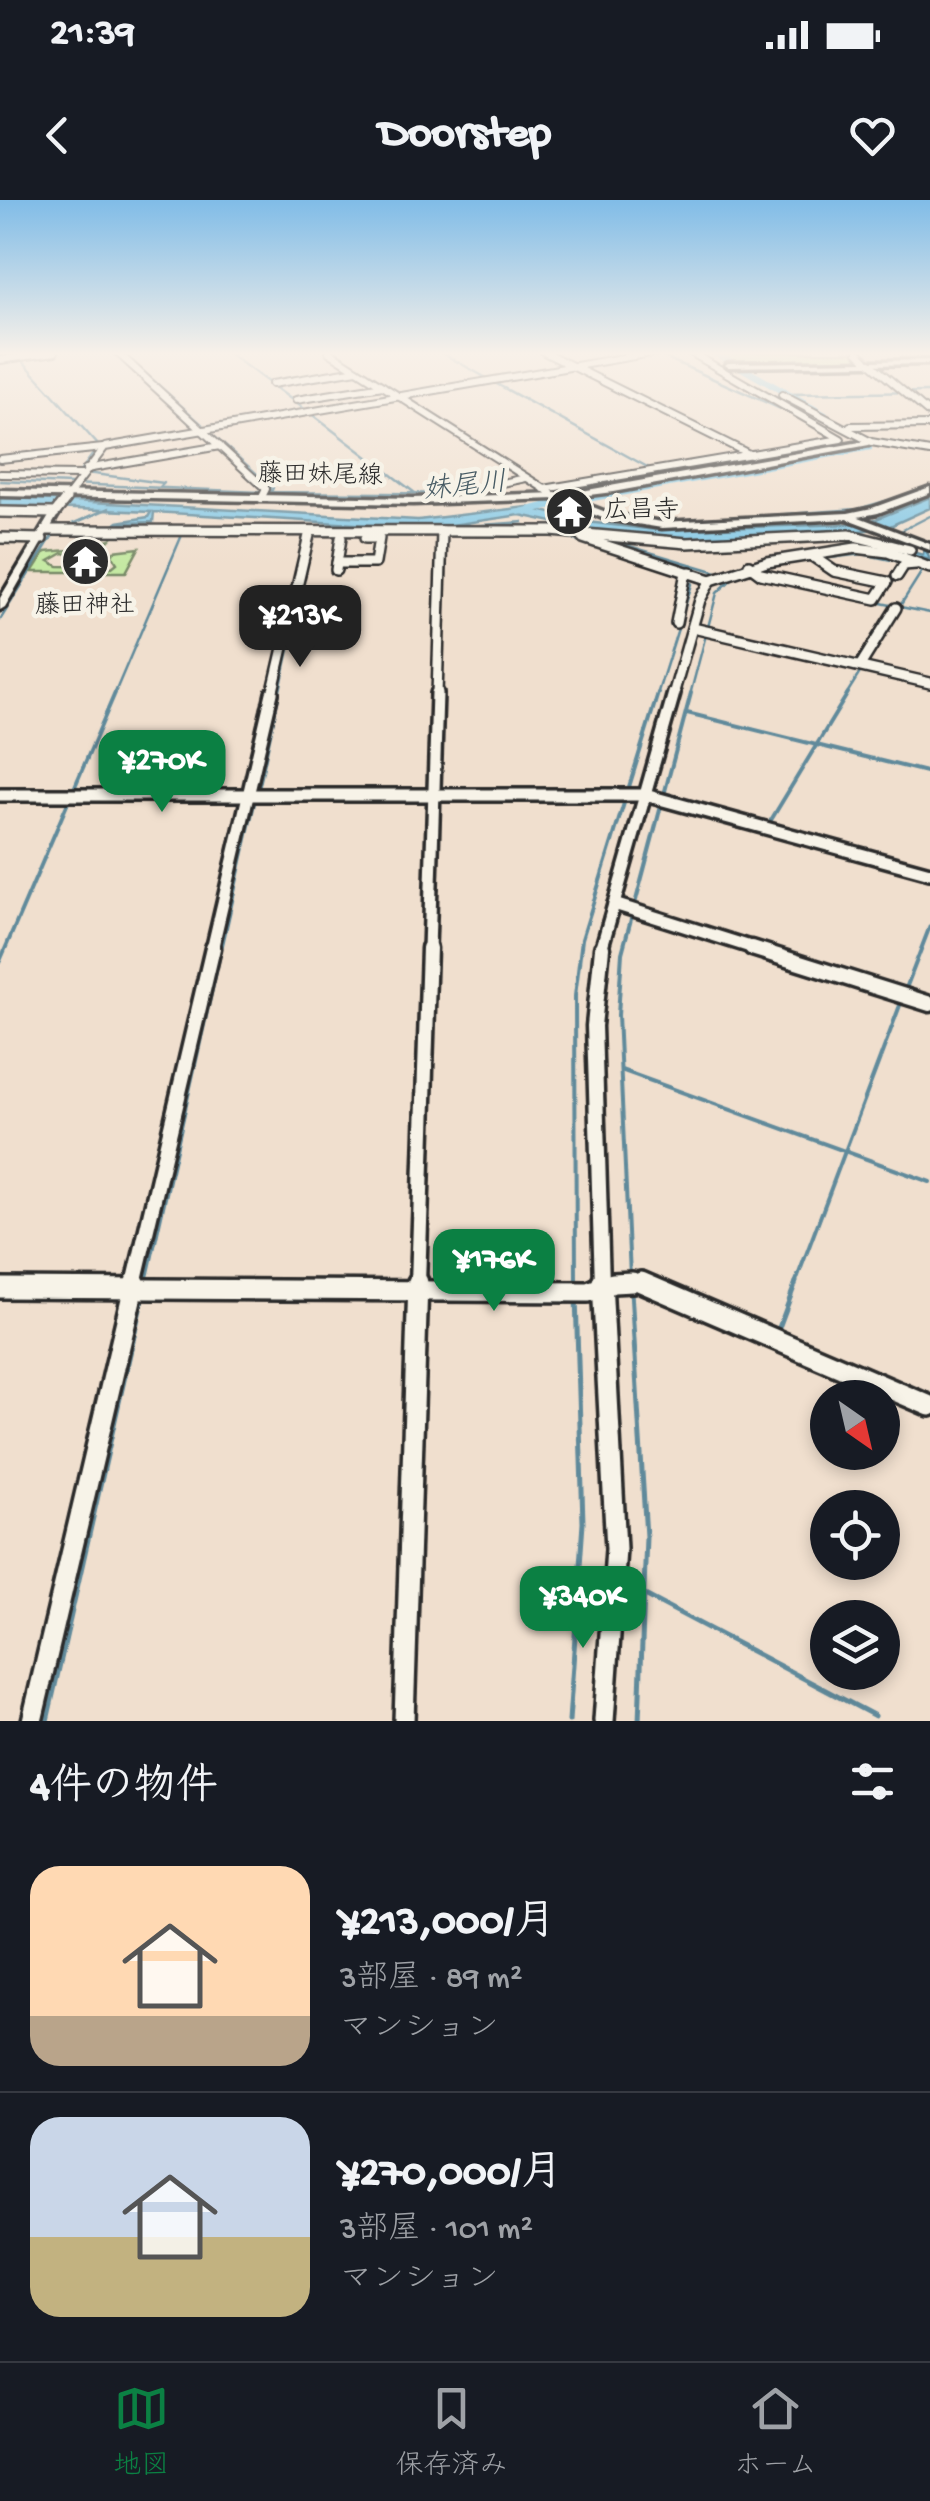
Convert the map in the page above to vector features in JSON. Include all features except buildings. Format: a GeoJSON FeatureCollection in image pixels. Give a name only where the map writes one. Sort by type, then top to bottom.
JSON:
{"type":"FeatureCollection","features":[{"type":"Feature","properties":{"kind":"main road","name":"藤田妹尾線"},"geometry":{"type":"LineString","coordinates":[[0,493],[77,481],[429,501],[556,496],[609,518],[650,524],[853,518],[930,490]]}},
{"type":"Feature","properties":{"kind":"street"},"geometry":{"type":"LineString","coordinates":[[194,423],[264,494]]}},
{"type":"Feature","properties":{"kind":"street"},"geometry":{"type":"LineString","coordinates":[[0,459],[99,448],[243,423]]}},
{"type":"Feature","properties":{"kind":"street"},"geometry":{"type":"LineString","coordinates":[[443,423],[556,496],[866,443]]}},
{"type":"Feature","properties":{"kind":"street"},"geometry":{"type":"LineString","coordinates":[[689,423],[752,454]]}},
{"type":"Feature","properties":{"kind":"street"},"geometry":{"type":"LineString","coordinates":[[544,489],[841,439],[815,423]]}},
{"type":"Feature","properties":{"kind":"street"},"geometry":{"type":"LineString","coordinates":[[829,423],[866,443],[894,452],[930,452]]}},
{"type":"Feature","properties":{"kind":"street"},"geometry":{"type":"LineString","coordinates":[[850,426],[930,425]]}},
{"type":"Feature","properties":{"kind":"street"},"geometry":{"type":"LineString","coordinates":[[0,474],[77,481],[220,446]]}},
{"type":"Feature","properties":{"kind":"street"},"geometry":{"type":"LineString","coordinates":[[0,607],[56,511],[99,448]]}},
{"type":"Feature","properties":{"kind":"street"},"geometry":{"type":"LineString","coordinates":[[460,492],[526,478]]}},
{"type":"Feature","properties":{"kind":"street"},"geometry":{"type":"LineString","coordinates":[[0,512],[56,511]]}},
{"type":"Feature","properties":{"kind":"street"},"geometry":{"type":"LineString","coordinates":[[853,518],[912,550],[916,564]]}},
{"type":"Feature","properties":{"kind":"street"},"geometry":{"type":"LineString","coordinates":[[0,538],[44,534],[569,532],[687,543],[856,536],[912,550]]}},
{"type":"Feature","properties":{"kind":"street"},"geometry":{"type":"LineString","coordinates":[[569,532],[688,575],[719,576],[860,548],[912,550]]}},
{"type":"Feature","properties":{"kind":"street"},"geometry":{"type":"LineString","coordinates":[[32,1721],[141,1288],[255,795],[310,533]]}},
{"type":"Feature","properties":{"kind":"street"},"geometry":{"type":"LineString","coordinates":[[322,534],[379,538],[376,561],[336,567],[341,538]]}},
{"type":"Feature","properties":{"kind":"street"},"geometry":{"type":"LineString","coordinates":[[404,1721],[437,795],[442,534]]}},
{"type":"Feature","properties":{"kind":"street"},"geometry":{"type":"LineString","coordinates":[[754,569],[876,599],[888,582],[834,571],[817,559]]}},
{"type":"Feature","properties":{"kind":"street"},"geometry":{"type":"LineString","coordinates":[[897,576],[904,565],[930,568]]}},
{"type":"Feature","properties":{"kind":"street"},"geometry":{"type":"LineString","coordinates":[[676,623],[688,575]]}},
{"type":"Feature","properties":{"kind":"street"},"geometry":{"type":"LineString","coordinates":[[604,1721],[616,1549],[594,1026],[602,944],[626,908],[634,794],[706,585],[719,576]]}},
{"type":"Feature","properties":{"kind":"street"},"geometry":{"type":"LineString","coordinates":[[860,666],[896,608]]}},
{"type":"Feature","properties":{"kind":"street"},"geometry":{"type":"LineString","coordinates":[[692,628],[930,683]]}},
{"type":"Feature","properties":{"kind":"street"},"geometry":{"type":"LineString","coordinates":[[0,795],[634,794],[662,798],[930,873]]}},
{"type":"Feature","properties":{"kind":"street"},"geometry":{"type":"LineString","coordinates":[[626,908],[930,1004]]}},
{"type":"Feature","properties":{"kind":"street"},"geometry":{"type":"LineString","coordinates":[[0,1288],[577,1292],[630,1281],[930,1406]]}},
{"type":"Feature","properties":{"kind":"green space"},"geometry":{"type":"Polygon","coordinates":[[[110,539],[102,547],[104,552],[79,548],[73,555],[63,553],[49,561],[58,566],[112,567],[117,563],[114,551],[139,548],[126,572],[32,572],[45,552],[110,539]]]}},
{"type":"Feature","properties":{"kind":"water","name":"妹尾川"},"geometry":{"type":"Polygon","coordinates":[[[0,497],[418,520],[527,507],[587,522],[656,530],[851,524],[876,519],[930,497],[930,508],[888,527],[845,533],[923,555],[924,545],[930,560],[849,539],[701,540],[590,530],[520,515],[424,529],[524,522],[434,530],[234,526],[387,526],[154,512],[153,522],[125,523],[109,529],[118,522],[148,517],[151,512],[0,506],[0,497]]]}},
{"type":"Feature","properties":{"kind":"waterway"},"geometry":{"type":"LineString","coordinates":[[78,423],[99,446],[79,473]]}},
{"type":"Feature","properties":{"kind":"waterway"},"geometry":{"type":"LineString","coordinates":[[200,423],[206,428]]}},
{"type":"Feature","properties":{"kind":"waterway"},"geometry":{"type":"LineString","coordinates":[[323,423],[415,493]]}},
{"type":"Feature","properties":{"kind":"waterway"},"geometry":{"type":"LineString","coordinates":[[446,423],[514,466]]}},
{"type":"Feature","properties":{"kind":"waterway"},"geometry":{"type":"LineString","coordinates":[[567,423],[651,469]]}},
{"type":"Feature","properties":{"kind":"waterway"},"geometry":{"type":"LineString","coordinates":[[208,431],[273,488],[271,492]]}},
{"type":"Feature","properties":{"kind":"waterway"},"geometry":{"type":"LineString","coordinates":[[582,499],[868,447]]}},
{"type":"Feature","properties":{"kind":"waterway"},"geometry":{"type":"LineString","coordinates":[[550,489],[572,491],[676,470]]}},
{"type":"Feature","properties":{"kind":"waterway"},"geometry":{"type":"LineString","coordinates":[[86,473],[164,483],[160,487]]}},
{"type":"Feature","properties":{"kind":"waterway"},"geometry":{"type":"LineString","coordinates":[[0,481],[260,492],[496,494]]}},
{"type":"Feature","properties":{"kind":"waterway"},"geometry":{"type":"LineString","coordinates":[[688,521],[858,509],[930,488]]}},
{"type":"Feature","properties":{"kind":"waterway"},"geometry":{"type":"LineString","coordinates":[[578,499],[591,507]]}},
{"type":"Feature","properties":{"kind":"waterway"},"geometry":{"type":"LineString","coordinates":[[519,511],[559,503]]}},
{"type":"Feature","properties":{"kind":"waterway"},"geometry":{"type":"LineString","coordinates":[[63,528],[109,508]]}},
{"type":"Feature","properties":{"kind":"waterway"},"geometry":{"type":"LineString","coordinates":[[897,533],[930,516]]}},
{"type":"Feature","properties":{"kind":"waterway"},"geometry":{"type":"LineString","coordinates":[[0,620],[53,535],[58,534]]}},
{"type":"Feature","properties":{"kind":"waterway"},"geometry":{"type":"LineString","coordinates":[[173,535],[182,535]]}},
{"type":"Feature","properties":{"kind":"waterway"},"geometry":{"type":"LineString","coordinates":[[114,695],[182,535]]}},
{"type":"Feature","properties":{"kind":"waterway"},"geometry":{"type":"LineString","coordinates":[[182,535],[218,535]]}},
{"type":"Feature","properties":{"kind":"waterway"},"geometry":{"type":"LineString","coordinates":[[279,695],[314,535]]}},
{"type":"Feature","properties":{"kind":"waterway"},"geometry":{"type":"LineString","coordinates":[[563,536],[582,542]]}},
{"type":"Feature","properties":{"kind":"waterway"},"geometry":{"type":"LineString","coordinates":[[609,540],[720,573]]}},
{"type":"Feature","properties":{"kind":"waterway"},"geometry":{"type":"LineString","coordinates":[[822,559],[862,554],[901,562]]}},
{"type":"Feature","properties":{"kind":"waterway"},"geometry":{"type":"LineString","coordinates":[[763,567],[813,560]]}},
{"type":"Feature","properties":{"kind":"waterway"},"geometry":{"type":"LineString","coordinates":[[900,606],[924,568]]}},
{"type":"Feature","properties":{"kind":"waterway"},"geometry":{"type":"LineString","coordinates":[[657,695],[692,584],[686,576]]}},
{"type":"Feature","properties":{"kind":"waterway"},"geometry":{"type":"LineString","coordinates":[[690,695],[717,593],[735,576]]}},
{"type":"Feature","properties":{"kind":"waterway"},"geometry":{"type":"LineString","coordinates":[[876,602],[930,613]]}},
{"type":"Feature","properties":{"kind":"waterway"},"geometry":{"type":"LineString","coordinates":[[846,695],[861,671]]}},
{"type":"Feature","properties":{"kind":"waterway"},"geometry":{"type":"LineString","coordinates":[[73,791],[115,693]]}},
{"type":"Feature","properties":{"kind":"waterway"},"geometry":{"type":"LineString","coordinates":[[258,790],[279,693]]}},
{"type":"Feature","properties":{"kind":"waterway"},"geometry":{"type":"LineString","coordinates":[[576,1284],[575,996],[582,939],[658,693]]}},
{"type":"Feature","properties":{"kind":"waterway"},"geometry":{"type":"LineString","coordinates":[[630,1276],[618,1015],[622,953],[691,693]]}},
{"type":"Feature","properties":{"kind":"waterway"},"geometry":{"type":"LineString","coordinates":[[816,745],[848,693]]}},
{"type":"Feature","properties":{"kind":"waterway"},"geometry":{"type":"LineString","coordinates":[[687,713],[816,745]]}},
{"type":"Feature","properties":{"kind":"waterway"},"geometry":{"type":"LineString","coordinates":[[768,825],[816,745]]}},
{"type":"Feature","properties":{"kind":"waterway"},"geometry":{"type":"LineString","coordinates":[[816,745],[930,773]]}},
{"type":"Feature","properties":{"kind":"waterway"},"geometry":{"type":"LineString","coordinates":[[146,1282],[255,799]]}},
{"type":"Feature","properties":{"kind":"waterway"},"geometry":{"type":"LineString","coordinates":[[0,961],[69,800]]}},
{"type":"Feature","properties":{"kind":"waterway"},"geometry":{"type":"LineString","coordinates":[[905,991],[930,926]]}},
{"type":"Feature","properties":{"kind":"waterway"},"geometry":{"type":"LineString","coordinates":[[845,1151],[902,1000]]}},
{"type":"Feature","properties":{"kind":"waterway"},"geometry":{"type":"LineString","coordinates":[[621,1070],[845,1151]]}},
{"type":"Feature","properties":{"kind":"waterway"},"geometry":{"type":"LineString","coordinates":[[795,1284],[845,1151]]}},
{"type":"Feature","properties":{"kind":"waterway"},"geometry":{"type":"LineString","coordinates":[[845,1151],[930,1182]]}},
{"type":"Feature","properties":{"kind":"waterway"},"geometry":{"type":"LineString","coordinates":[[425,1278],[426,1243]]}},
{"type":"Feature","properties":{"kind":"waterway"},"geometry":{"type":"LineString","coordinates":[[777,1333],[796,1282]]}},
{"type":"Feature","properties":{"kind":"waterway"},"geometry":{"type":"LineString","coordinates":[[631,1291],[646,1537],[639,1721]]}},
{"type":"Feature","properties":{"kind":"waterway"},"geometry":{"type":"LineString","coordinates":[[47,1721],[143,1296]]}},
{"type":"Feature","properties":{"kind":"waterway"},"geometry":{"type":"LineString","coordinates":[[569,1721],[583,1523],[576,1296]]}},
{"type":"Feature","properties":{"kind":"waterway"},"geometry":{"type":"LineString","coordinates":[[645,1595],[875,1716]]}},
{"type":"Feature","properties":{"kind":"place","name":"広昌寺"},"geometry":{"type":"Point","coordinates":[569,512]}},
{"type":"Feature","properties":{"kind":"place","name":"藤田神社"},"geometry":{"type":"Point","coordinates":[85,561]}}]}
